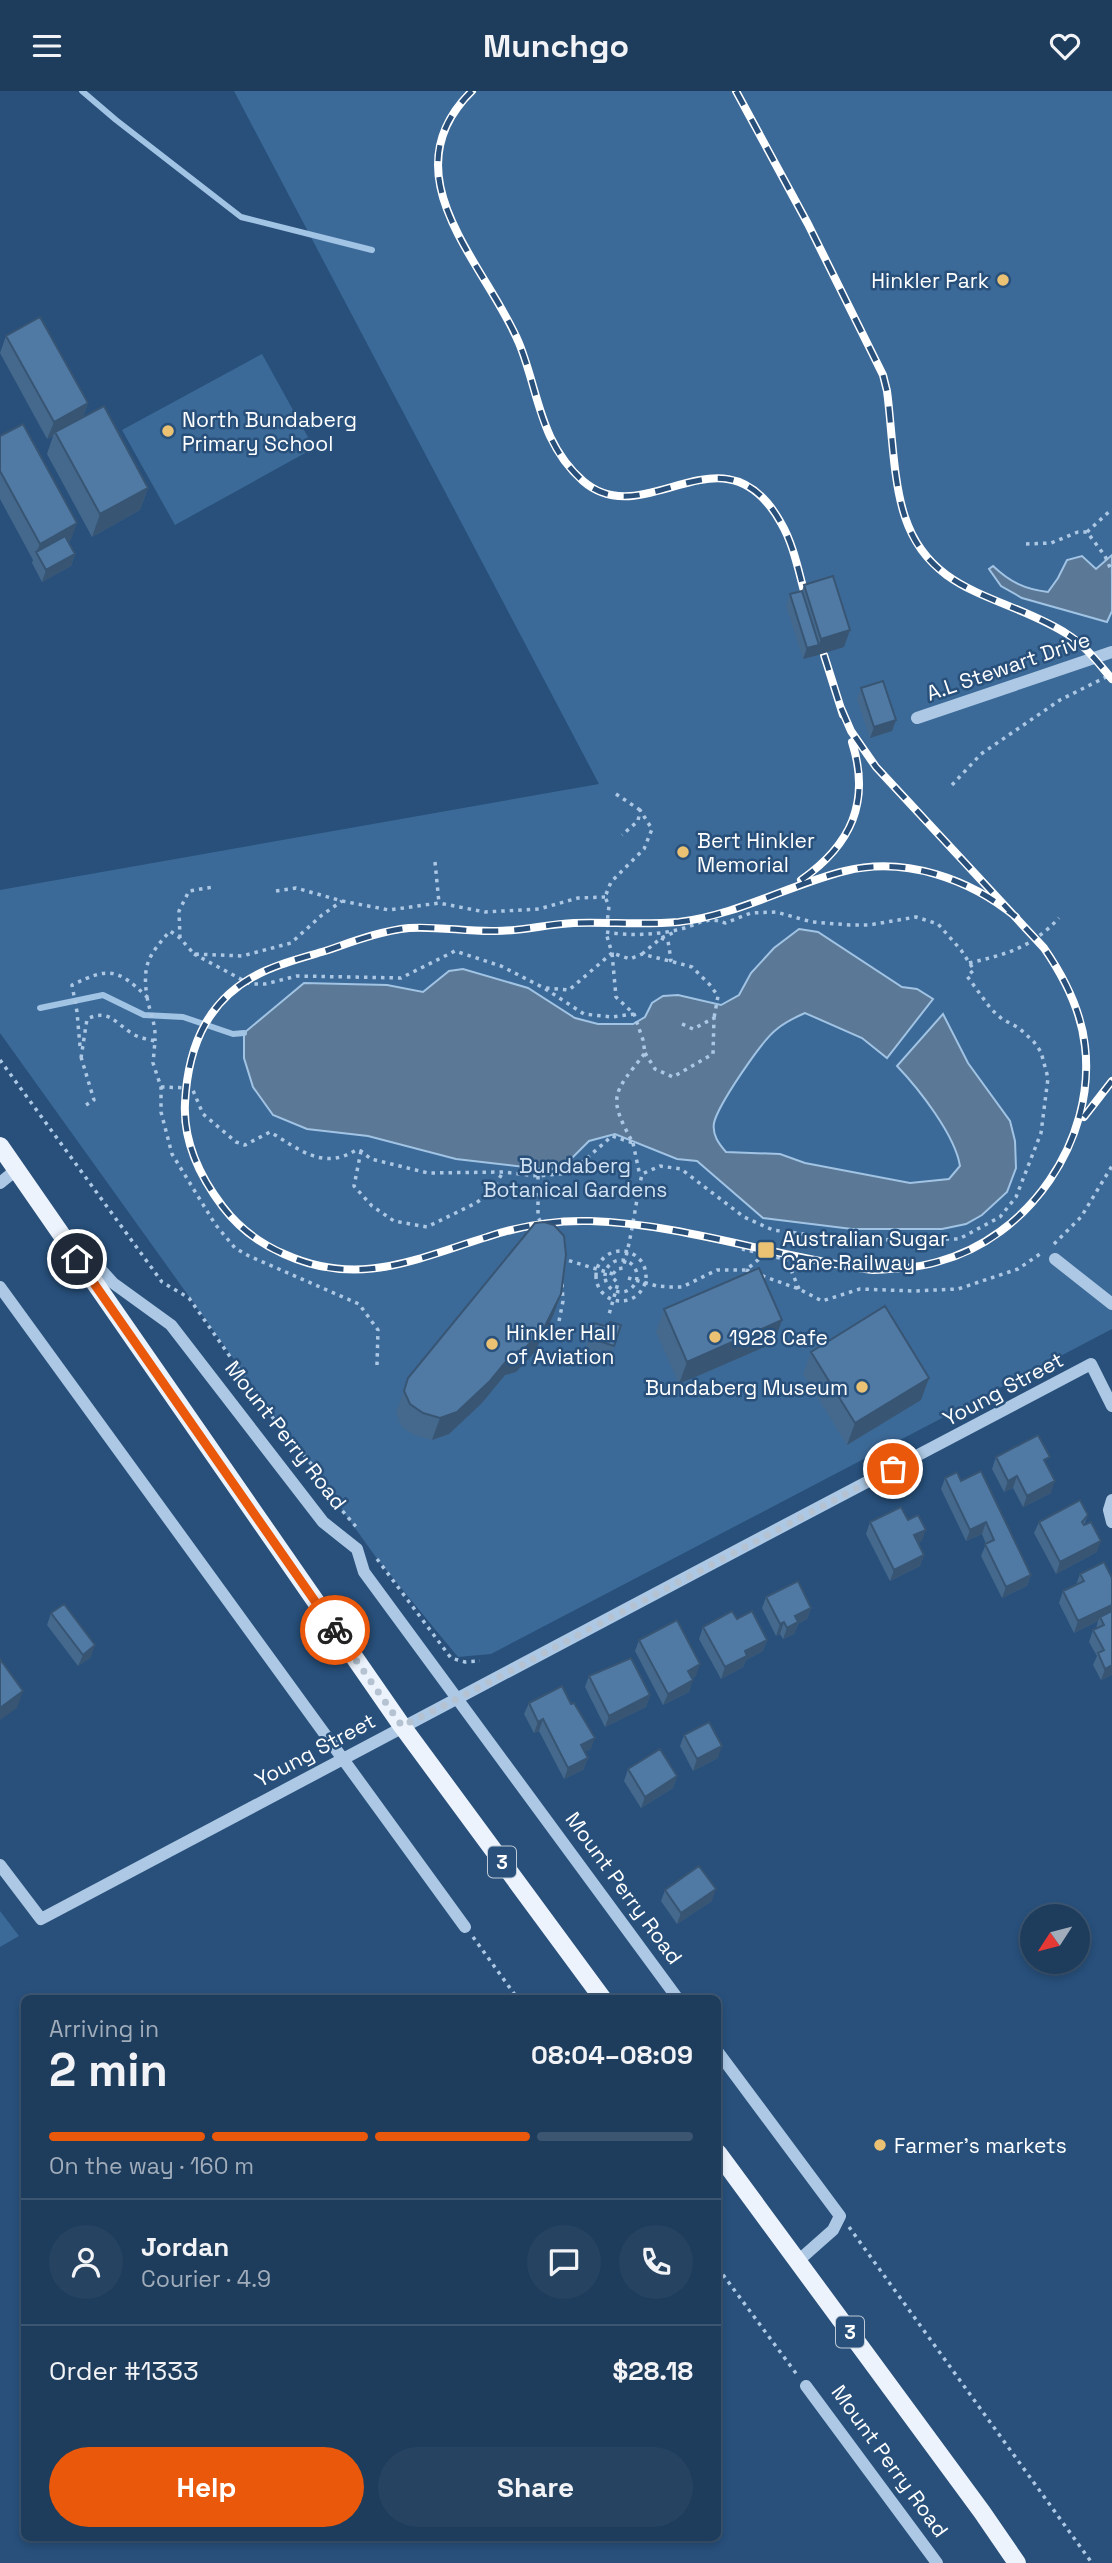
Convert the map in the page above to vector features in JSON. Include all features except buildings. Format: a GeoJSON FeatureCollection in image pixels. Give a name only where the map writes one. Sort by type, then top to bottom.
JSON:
{"type":"FeatureCollection","features":[{"type":"Feature","properties":{"kind":"main road","name":"Mount Perry Road"},"geometry":{"type":"LineString","coordinates":[[0,1146],[402,1726],[600,1995]]}},
{"type":"Feature","properties":{"kind":"main road","name":"Mount Perry Road"},"geometry":{"type":"LineString","coordinates":[[721,2157],[982,2512]]}},
{"type":"Feature","properties":{"kind":"main road","name":"3"},"geometry":{"type":"LineString","coordinates":[[982,2512],[1017,2563]]}},
{"type":"Feature","properties":{"kind":"main road","name":"3"},"geometry":{"type":"LineString","coordinates":[[982,2512],[1026,2563]]}},
{"type":"Feature","properties":{"kind":"street","name":"A.L Stewart Drive"},"geometry":{"type":"LineString","coordinates":[[917,718],[1112,652]]}},
{"type":"Feature","properties":{"kind":"street"},"geometry":{"type":"LineString","coordinates":[[0,1182],[16,1170]]}},
{"type":"Feature","properties":{"kind":"street","name":"Mount Perry Road"},"geometry":{"type":"LineString","coordinates":[[31,1192],[113,1283],[171,1325],[323,1522],[357,1549],[364,1572],[675,1995]]}},
{"type":"Feature","properties":{"kind":"street"},"geometry":{"type":"LineString","coordinates":[[1053,1253],[1112,1304]]}},
{"type":"Feature","properties":{"kind":"street"},"geometry":{"type":"LineString","coordinates":[[0,1287],[465,1927]]}},
{"type":"Feature","properties":{"kind":"street","name":"Young Street"},"geometry":{"type":"LineString","coordinates":[[0,1865],[41,1919],[340,1758],[457,1699],[1091,1364],[1112,1406]]}},
{"type":"Feature","properties":{"kind":"street"},"geometry":{"type":"LineString","coordinates":[[1112,1500],[1109,1510],[1112,1522]]}},
{"type":"Feature","properties":{"kind":"street"},"geometry":{"type":"LineString","coordinates":[[721,2056],[841,2215],[833,2230],[798,2261]]}},
{"type":"Feature","properties":{"kind":"street","name":"Mount Perry Road"},"geometry":{"type":"LineString","coordinates":[[806,2386],[936,2563]]}},
{"type":"Feature","properties":{"kind":"path"},"geometry":{"type":"LineString","coordinates":[[1026,544],[1051,543],[1078,532],[1087,532],[1112,509]]}},
{"type":"Feature","properties":{"kind":"path"},"geometry":{"type":"LineString","coordinates":[[1087,532],[1105,556],[1112,572]]}},
{"type":"Feature","properties":{"kind":"path"},"geometry":{"type":"LineString","coordinates":[[952,785],[973,761],[992,746],[1060,700],[1112,674]]}},
{"type":"Feature","properties":{"kind":"path"},"geometry":{"type":"LineString","coordinates":[[616,794],[640,810],[652,829],[644,849],[611,883],[605,897],[608,906],[606,932],[612,953],[616,997],[634,1014],[645,1053],[655,1069],[673,1077],[713,1054],[718,996],[692,968],[642,954]]}},
{"type":"Feature","properties":{"kind":"path"},"geometry":{"type":"LineString","coordinates":[[622,835],[638,821],[640,810]]}},
{"type":"Feature","properties":{"kind":"path"},"geometry":{"type":"LineString","coordinates":[[435,862],[439,903]]}},
{"type":"Feature","properties":{"kind":"path"},"geometry":{"type":"LineString","coordinates":[[180,938],[179,911],[189,891],[213,887]]}},
{"type":"Feature","properties":{"kind":"path"},"geometry":{"type":"LineString","coordinates":[[276,891],[296,888],[389,910],[439,903],[485,912],[538,909],[578,898],[605,897]]}},
{"type":"Feature","properties":{"kind":"path"},"geometry":{"type":"LineString","coordinates":[[194,954],[242,956],[292,943],[322,915],[342,901]]}},
{"type":"Feature","properties":{"kind":"path"},"geometry":{"type":"LineString","coordinates":[[612,953],[630,959],[678,930],[714,919],[725,923],[751,913],[776,912],[812,922],[850,925],[869,925],[916,917],[938,924],[974,970],[967,976],[991,1009],[1034,1042],[1041,1052],[1048,1078],[1041,1133],[1016,1197],[1000,1217],[959,1239],[850,1240],[774,1230],[744,1216],[681,1169],[660,1166],[642,1174],[633,1234],[623,1268]]}},
{"type":"Feature","properties":{"kind":"path"},"geometry":{"type":"LineString","coordinates":[[969,963],[1018,950],[1046,933],[1059,918]]}},
{"type":"Feature","properties":{"kind":"path"},"geometry":{"type":"LineString","coordinates":[[606,932],[622,935],[678,930]]}},
{"type":"Feature","properties":{"kind":"path"},"geometry":{"type":"LineString","coordinates":[[377,1365],[379,1330],[359,1304],[235,1248],[215,1224],[172,1154],[161,1112],[161,1087],[153,1063],[156,1024],[150,1011],[145,978],[151,953],[170,931],[194,954],[250,984],[265,984],[297,976],[401,978],[455,951],[501,966],[544,988],[584,1014],[612,1017],[634,1014]]}},
{"type":"Feature","properties":{"kind":"path"},"geometry":{"type":"LineString","coordinates":[[661,938],[668,941],[669,961]]}},
{"type":"Feature","properties":{"kind":"path"},"geometry":{"type":"LineString","coordinates":[[544,988],[569,990],[612,953]]}},
{"type":"Feature","properties":{"kind":"path"},"geometry":{"type":"LineString","coordinates":[[86,1105],[94,1100],[81,1058],[72,985],[93,974],[114,972],[134,984],[147,997]]}},
{"type":"Feature","properties":{"kind":"path"},"geometry":{"type":"LineString","coordinates":[[134,984],[145,978]]}},
{"type":"Feature","properties":{"kind":"path"},"geometry":{"type":"LineString","coordinates":[[81,1058],[87,1019],[97,1014],[110,1017],[134,1036],[155,1041]]}},
{"type":"Feature","properties":{"kind":"path"},"geometry":{"type":"LineString","coordinates":[[680,1023],[693,1029],[714,1018]]}},
{"type":"Feature","properties":{"kind":"path"},"geometry":{"type":"LineString","coordinates":[[639,1189],[640,1169],[634,1143],[618,1115],[616,1103],[620,1085],[645,1053]]}},
{"type":"Feature","properties":{"kind":"path"},"geometry":{"type":"LineString","coordinates":[[0,1060],[162,1282],[189,1298],[285,1435],[316,1469],[328,1494],[361,1533]]}},
{"type":"Feature","properties":{"kind":"path"},"geometry":{"type":"LineString","coordinates":[[161,1087],[192,1088],[203,1114],[236,1142],[245,1145],[270,1132],[315,1158],[346,1157],[356,1150],[371,1159],[428,1173],[503,1172],[538,1176],[570,1173],[612,1136],[634,1143]]}},
{"type":"Feature","properties":{"kind":"path"},"geometry":{"type":"LineString","coordinates":[[361,1151],[354,1186],[372,1206],[394,1221],[427,1227],[476,1203],[491,1192],[503,1172]]}},
{"type":"Feature","properties":{"kind":"path"},"geometry":{"type":"LineString","coordinates":[[1053,1253],[1081,1217],[1112,1166]]}},
{"type":"Feature","properties":{"kind":"path"},"geometry":{"type":"LineString","coordinates":[[538,1176],[538,1217],[547,1233]]}},
{"type":"Feature","properties":{"kind":"path"},"geometry":{"type":"LineString","coordinates":[[742,1249],[802,1263]]}},
{"type":"Feature","properties":{"kind":"path"},"geometry":{"type":"LineString","coordinates":[[560,1251],[567,1260],[613,1274]]}},
{"type":"Feature","properties":{"kind":"path"},"geometry":{"type":"LineString","coordinates":[[613,1251],[628,1252],[641,1260],[646,1275],[645,1283],[637,1296],[622,1301],[613,1300],[600,1291],[595,1275],[597,1268],[606,1255],[613,1251]]}},
{"type":"Feature","properties":{"kind":"path"},"geometry":{"type":"LineString","coordinates":[[746,1270],[759,1259],[761,1253]]}},
{"type":"Feature","properties":{"kind":"path"},"geometry":{"type":"LineString","coordinates":[[628,1278],[657,1286],[682,1286],[717,1270],[746,1270],[799,1289],[822,1301],[860,1289],[958,1289],[1018,1269],[1040,1254]]}},
{"type":"Feature","properties":{"kind":"path"},"geometry":{"type":"LineString","coordinates":[[561,1264],[567,1260]]}},
{"type":"Feature","properties":{"kind":"path"},"geometry":{"type":"LineString","coordinates":[[625,1261],[635,1268],[636,1280],[627,1291],[616,1291],[608,1285],[606,1271],[612,1262],[625,1261]]}},
{"type":"Feature","properties":{"kind":"path"},"geometry":{"type":"LineString","coordinates":[[795,1262],[791,1270],[799,1289]]}},
{"type":"Feature","properties":{"kind":"path"},"geometry":{"type":"LineString","coordinates":[[623,1268],[628,1272],[628,1278],[624,1283],[618,1283],[613,1274],[617,1269],[623,1268]]}},
{"type":"Feature","properties":{"kind":"path"},"geometry":{"type":"LineString","coordinates":[[559,1321],[563,1301],[561,1277]]}},
{"type":"Feature","properties":{"kind":"path"},"geometry":{"type":"LineString","coordinates":[[608,1318],[618,1283]]}},
{"type":"Feature","properties":{"kind":"path"},"geometry":{"type":"LineString","coordinates":[[372,1551],[451,1657],[465,1662],[480,1661]]}},
{"type":"Feature","properties":{"kind":"path"},"geometry":{"type":"LineString","coordinates":[[465,1927],[515,1995]]}},
{"type":"Feature","properties":{"kind":"path"},"geometry":{"type":"LineString","coordinates":[[841,2215],[1092,2563]]}},
{"type":"Feature","properties":{"kind":"path"},"geometry":{"type":"LineString","coordinates":[[721,2272],[806,2386]]}},
{"type":"Feature","properties":{"kind":"green space","name":"Bundaberg Botanical Gardens"},"geometry":{"type":"Polygon","coordinates":[[[234,91],[1112,91],[1112,1329],[491,1654],[458,1657],[378,1560],[0,1033],[0,890],[599,784],[234,91]]]}},
{"type":"Feature","properties":{"kind":"green space"},"geometry":{"type":"Polygon","coordinates":[[[262,354],[314,448],[175,525],[122,430],[262,354]]]}},
{"type":"Feature","properties":{"kind":"green space"},"geometry":{"type":"Polygon","coordinates":[[[0,1911],[19,1936],[0,1947],[0,1911]]]}},
{"type":"Feature","properties":{"kind":"shaded area"},"geometry":{"type":"Polygon","coordinates":[[[1112,555],[1112,611],[1107,622],[1022,598],[1001,586],[989,569],[993,566],[1018,584],[1048,592],[1067,560],[1082,556],[1096,569],[1112,555]]]}},
{"type":"Feature","properties":{"kind":"shaded area"},"geometry":{"type":"Polygon","coordinates":[[[799,929],[818,932],[902,987],[917,989],[933,999],[887,1058],[862,1038],[805,1013],[783,1024],[761,1046],[723,1102],[714,1123],[719,1142],[726,1152],[780,1154],[805,1163],[910,1183],[949,1179],[960,1166],[957,1154],[944,1127],[897,1066],[943,1014],[968,1063],[1010,1121],[1015,1141],[1016,1168],[1007,1192],[982,1215],[966,1224],[942,1229],[852,1229],[763,1218],[697,1161],[677,1159],[615,1134],[589,1141],[568,1162],[550,1170],[456,1159],[368,1136],[307,1129],[273,1115],[253,1087],[244,1058],[244,1033],[304,983],[387,985],[423,992],[449,971],[463,969],[528,988],[575,1018],[598,1024],[633,1024],[645,1017],[652,1003],[663,996],[678,995],[721,1005],[739,995],[751,973],[774,948],[799,929]]]}},
{"type":"Feature","properties":{"kind":"waterway"},"geometry":{"type":"LineString","coordinates":[[82,91],[241,217],[372,250]]}},
{"type":"Feature","properties":{"kind":"waterway"},"geometry":{"type":"LineString","coordinates":[[40,1008],[103,995],[144,1015],[183,1017],[233,1034],[244,1033]]}},
{"type":"Feature","properties":{"kind":"railway"},"geometry":{"type":"LineString","coordinates":[[472,91],[448,123],[438,155],[440,187],[451,219],[467,251],[519,343],[542,416],[557,450],[583,481],[607,494],[632,496],[710,479],[735,481],[759,494],[786,532],[806,598]]}},
{"type":"Feature","properties":{"kind":"railway"},"geometry":{"type":"LineString","coordinates":[[736,91],[808,224],[883,375],[901,503],[917,543],[933,563],[973,591],[1044,621],[1074,638],[1112,679]]}},
{"type":"Feature","properties":{"kind":"railway"},"geometry":{"type":"LineString","coordinates":[[824,655],[843,715]]}},
{"type":"Feature","properties":{"kind":"railway"},"geometry":{"type":"LineString","coordinates":[[841,708],[851,731],[876,767],[1044,948],[1065,982],[1080,1020],[1085,1046],[1086,1081],[1079,1116],[1067,1149],[1050,1180],[1027,1208],[1000,1231],[970,1250],[937,1262],[873,1270],[661,1228],[626,1223],[564,1222],[512,1230],[387,1267],[337,1269],[311,1264],[275,1250],[229,1215],[200,1171],[190,1145],[185,1117],[187,1081],[197,1042],[216,1008],[247,980],[267,970],[398,929],[496,931],[574,923],[679,922],[722,913],[824,877],[868,867],[913,869],[936,874],[978,892],[998,903],[1016,917]]}},
{"type":"Feature","properties":{"kind":"railway"},"geometry":{"type":"LineString","coordinates":[[801,880],[833,852],[852,820],[859,784],[852,742]]}},
{"type":"Feature","properties":{"kind":"railway"},"geometry":{"type":"LineString","coordinates":[[1084,1117],[1112,1081]]}},
{"type":"Feature","properties":{"kind":"way so far"},"geometry":{"type":"LineString","coordinates":[[335,1630],[402,1726],[893,1469]]}},
{"type":"Feature","properties":{"kind":"place","name":"Hinkler Park"},"geometry":{"type":"Point","coordinates":[1003,280]}},
{"type":"Feature","properties":{"kind":"place","name":"North Bundaberg Primary School"},"geometry":{"type":"Point","coordinates":[168,431]}},
{"type":"Feature","properties":{"kind":"place","name":"Bert Hinkler Memorial"},"geometry":{"type":"Point","coordinates":[683,852]}},
{"type":"Feature","properties":{"kind":"place","name":"Australian Sugar Cane Railway"},"geometry":{"type":"Point","coordinates":[766,1250]}},
{"type":"Feature","properties":{"kind":"place","name":"1928 Cafe"},"geometry":{"type":"Point","coordinates":[715,1337]}},
{"type":"Feature","properties":{"kind":"place","name":"Hinkler Hall of Aviation"},"geometry":{"type":"Point","coordinates":[492,1344]}},
{"type":"Feature","properties":{"kind":"place","name":"Bundaberg Museum"},"geometry":{"type":"Point","coordinates":[862,1387]}},
{"type":"Feature","properties":{"kind":"place","name":"Farmer's markets"},"geometry":{"type":"Point","coordinates":[880,2145]}},
{"type":"Feature","properties":{"kind":"route"},"geometry":{"type":"LineString","coordinates":[[77,1259],[335,1630]]}}]}
